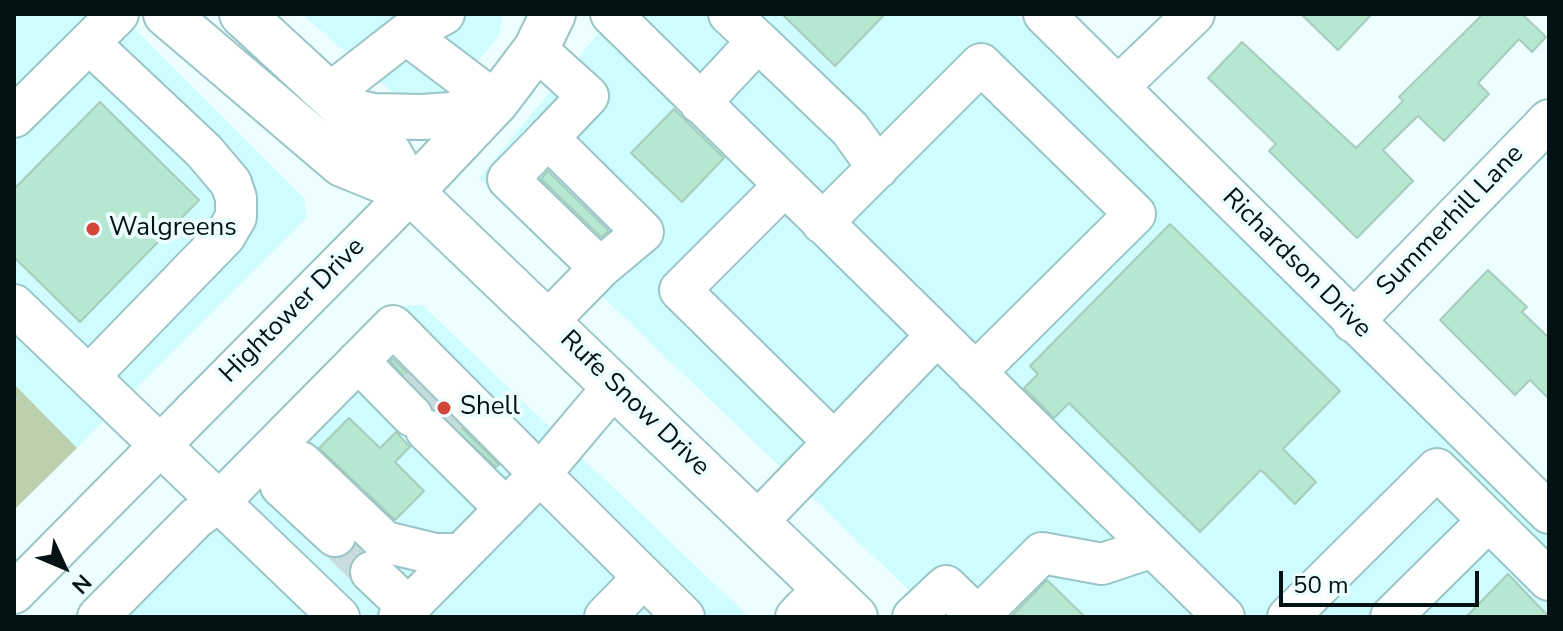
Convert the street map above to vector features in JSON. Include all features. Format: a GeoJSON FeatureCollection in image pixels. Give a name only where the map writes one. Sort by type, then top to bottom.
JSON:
{"type":"FeatureCollection","features":[{"type":"Feature","properties":{"kind":"main road","name":"Rufe Snow Drive"},"geometry":{"type":"LineString","coordinates":[[166,14],[342,164],[411,192]]}},
{"type":"Feature","properties":{"kind":"main road","name":"Rufe Snow Drive"},"geometry":{"type":"LineString","coordinates":[[242,14],[389,153],[411,192],[757,522],[825,607]]}},
{"type":"Feature","properties":{"kind":"main road","name":"Hightower Drive"},"geometry":{"type":"LineString","coordinates":[[411,192],[496,102],[548,23]]}},
{"type":"Feature","properties":{"kind":"main road"},"geometry":{"type":"LineString","coordinates":[[337,102],[373,116],[422,117],[451,115],[496,102]]}},
{"type":"Feature","properties":{"kind":"street"},"geometry":{"type":"LineString","coordinates":[[14,117],[118,14]]}},
{"type":"Feature","properties":{"kind":"street"},"geometry":{"type":"LineString","coordinates":[[337,102],[406,34],[444,14]]}},
{"type":"Feature","properties":{"kind":"street"},"geometry":{"type":"LineString","coordinates":[[611,14],[1224,617]]}},
{"type":"Feature","properties":{"kind":"street"},"geometry":{"type":"LineString","coordinates":[[729,14],[850,129],[878,168]]}},
{"type":"Feature","properties":{"kind":"street","name":"Richardson Drive"},"geometry":{"type":"LineString","coordinates":[[1044,14],[1549,513]]}},
{"type":"Feature","properties":{"kind":"street"},"geometry":{"type":"LineString","coordinates":[[1118,87],[1194,14]]}},
{"type":"Feature","properties":{"kind":"street"},"geometry":{"type":"LineString","coordinates":[[548,23],[588,96],[508,179],[600,268]]}},
{"type":"Feature","properties":{"kind":"street"},"geometry":{"type":"LineString","coordinates":[[406,34],[496,102]]}},
{"type":"Feature","properties":{"kind":"street"},"geometry":{"type":"LineString","coordinates":[[700,103],[758,41]]}},
{"type":"Feature","properties":{"kind":"street"},"geometry":{"type":"LineString","coordinates":[[89,43],[204,151],[231,183],[236,198],[236,217],[225,236],[89,376]]}},
{"type":"Feature","properties":{"kind":"street"},"geometry":{"type":"LineString","coordinates":[[822,223],[981,64],[1135,214],[975,373]]}},
{"type":"Feature","properties":{"kind":"street","name":"Summerhill Lane"},"geometry":{"type":"LineString","coordinates":[[1353,322],[1549,120]]}},
{"type":"Feature","properties":{"kind":"street"},"geometry":{"type":"LineString","coordinates":[[548,138],[643,232],[600,268],[548,321]]}},
{"type":"Feature","properties":{"kind":"street"},"geometry":{"type":"LineString","coordinates":[[784,186],[680,290],[834,442]]}},
{"type":"Feature","properties":{"kind":"street","name":"Hightower Drive"},"geometry":{"type":"LineString","coordinates":[[14,593],[411,192]]}},
{"type":"Feature","properties":{"kind":"street"},"geometry":{"type":"LineString","coordinates":[[14,305],[339,617]]}},
{"type":"Feature","properties":{"kind":"street"},"geometry":{"type":"LineString","coordinates":[[757,522],[937,335]]}},
{"type":"Feature","properties":{"kind":"street"},"geometry":{"type":"LineString","coordinates":[[371,572],[404,612],[540,474],[615,385]]}},
{"type":"Feature","properties":{"kind":"street"},"geometry":{"type":"LineString","coordinates":[[445,414],[506,509]]}},
{"type":"Feature","properties":{"kind":"street"},"geometry":{"type":"LineString","coordinates":[[98,617],[196,518],[277,460],[445,414],[540,474],[684,617]]}},
{"type":"Feature","properties":{"kind":"street"},"geometry":{"type":"LineString","coordinates":[[277,460],[281,486],[335,536]]}},
{"type":"Feature","properties":{"kind":"street"},"geometry":{"type":"LineString","coordinates":[[277,460],[301,462],[385,542],[435,554],[461,554]]}},
{"type":"Feature","properties":{"kind":"street"},"geometry":{"type":"LineString","coordinates":[[1288,617],[1437,469],[1549,580]]}},
{"type":"Feature","properties":{"kind":"street"},"geometry":{"type":"LineString","coordinates":[[1391,617],[1489,520]]}},
{"type":"Feature","properties":{"kind":"street"},"geometry":{"type":"LineString","coordinates":[[913,617],[946,586],[978,617],[1042,553],[1102,564],[1153,547]]}},
{"type":"Feature","properties":{"kind":"street"},"geometry":{"type":"LineString","coordinates":[[605,617],[643,578]]}},
{"type":"Feature","properties":{"kind":"shaded area"},"geometry":{"type":"Polygon","coordinates":[[[14,14],[120,14],[304,198],[307,218],[77,448],[14,384],[14,14]]]}},
{"type":"Feature","properties":{"kind":"shaded area"},"geometry":{"type":"Polygon","coordinates":[[[302,14],[503,14],[498,37],[445,100],[402,101],[302,14]]]}},
{"type":"Feature","properties":{"kind":"shaded area"},"geometry":{"type":"Polygon","coordinates":[[[609,14],[1015,14],[1549,538],[1549,617],[937,617],[479,178],[601,30],[609,14]]]}},
{"type":"Feature","properties":{"kind":"shaded area"},"geometry":{"type":"Polygon","coordinates":[[[422,305],[749,617],[72,617],[385,307],[422,305]]]}},
{"type":"Feature","properties":{"kind":"green space"},"geometry":{"type":"Polygon","coordinates":[[[14,384],[77,448],[14,510],[14,384]]]}},
{"type":"Feature","properties":{"kind":"building"},"geometry":{"type":"Polygon","coordinates":[[[782,14],[885,14],[835,66],[782,14]]]}},
{"type":"Feature","properties":{"kind":"building"},"geometry":{"type":"Polygon","coordinates":[[[1301,14],[1372,14],[1338,50],[1301,14]]]}},
{"type":"Feature","properties":{"kind":"building"},"geometry":{"type":"Polygon","coordinates":[[[1483,14],[1522,14],[1546,37],[1532,52],[1519,39],[1478,83],[1489,94],[1444,141],[1418,116],[1383,150],[1413,181],[1357,238],[1269,151],[1276,144],[1208,78],[1242,42],[1356,148],[1403,101],[1399,97],[1483,14]]]}},
{"type":"Feature","properties":{"kind":"building","name":"Walgreens"},"geometry":{"type":"Polygon","coordinates":[[[100,102],[199,200],[80,322],[14,257],[14,189],[100,102]]]}},
{"type":"Feature","properties":{"kind":"building"},"geometry":{"type":"Polygon","coordinates":[[[674,109],[724,158],[682,202],[631,153],[674,109]]]}},
{"type":"Feature","properties":{"kind":"building"},"geometry":{"type":"Polygon","coordinates":[[[548,171],[609,231],[601,237],[541,179],[548,171]]]}},
{"type":"Feature","properties":{"kind":"building"},"geometry":{"type":"Polygon","coordinates":[[[1170,224],[1340,391],[1283,449],[1316,482],[1295,504],[1261,470],[1200,532],[1069,403],[1054,418],[1024,388],[1038,374],[1030,366],[1170,224]]]}},
{"type":"Feature","properties":{"kind":"building"},"geometry":{"type":"Polygon","coordinates":[[[1488,270],[1527,307],[1522,312],[1549,338],[1549,399],[1530,380],[1515,395],[1440,320],[1488,270]]]}},
{"type":"Feature","properties":{"kind":"building"},"geometry":{"type":"Polygon","coordinates":[[[393,359],[499,465],[496,467],[433,409],[390,361],[393,359]]]}},
{"type":"Feature","properties":{"kind":"building"},"geometry":{"type":"Polygon","coordinates":[[[349,418],[380,448],[396,432],[410,447],[395,462],[424,491],[395,520],[319,448],[349,418]]]}},
{"type":"Feature","properties":{"kind":"building"},"geometry":{"type":"Polygon","coordinates":[[[1508,574],[1549,617],[1466,617],[1508,574]]]}},
{"type":"Feature","properties":{"kind":"building"},"geometry":{"type":"Polygon","coordinates":[[[1047,580],[1085,617],[1011,617],[1047,580]]]}},
{"type":"Feature","properties":{"kind":"tunnel"},"geometry":{"type":"LineString","coordinates":[[413,396],[434,374]]}},
{"type":"Feature","properties":{"kind":"tunnel"},"geometry":{"type":"LineString","coordinates":[[439,422],[460,400]]}},
{"type":"Feature","properties":{"kind":"tunnel"},"geometry":{"type":"LineString","coordinates":[[335,536],[371,572]]}},
{"type":"Feature","properties":{"kind":"place","name":"Walgreens"},"geometry":{"type":"Point","coordinates":[93,229]}},
{"type":"Feature","properties":{"kind":"place","name":"Shell"},"geometry":{"type":"Point","coordinates":[444,408]}}]}
